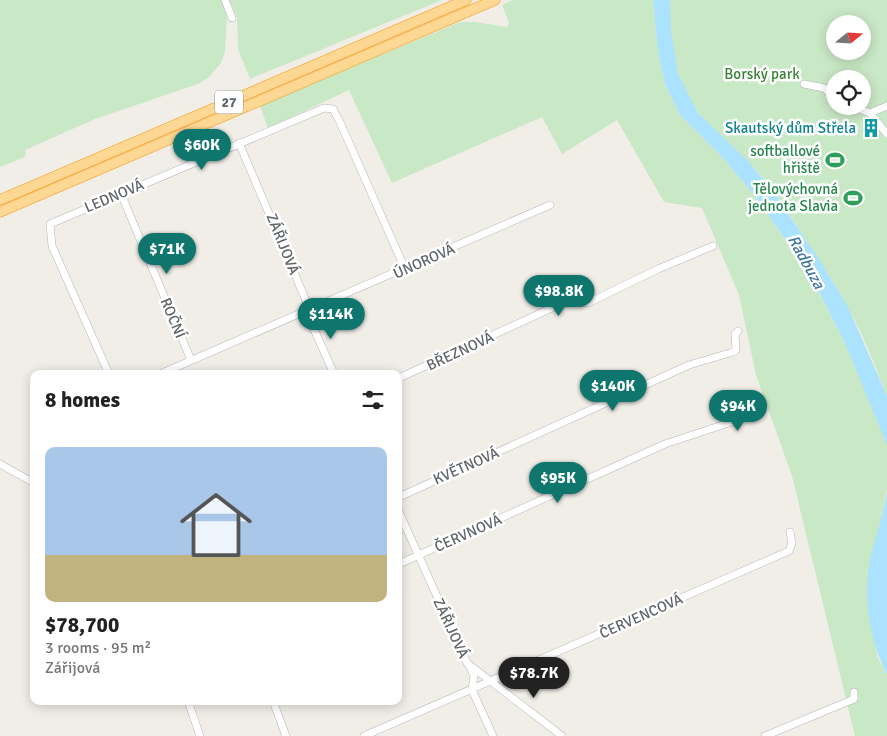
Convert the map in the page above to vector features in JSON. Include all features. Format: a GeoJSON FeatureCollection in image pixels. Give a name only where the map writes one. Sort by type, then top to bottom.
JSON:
{"type":"FeatureCollection","features":[{"type":"Feature","properties":{"kind":"highway","name":"27"},"geometry":{"type":"LineString","coordinates":[[0,212],[495,0]]}},
{"type":"Feature","properties":{"kind":"highway","name":"27"},"geometry":{"type":"LineString","coordinates":[[0,200],[462,2]]}},
{"type":"Feature","properties":{"kind":"street"},"geometry":{"type":"LineString","coordinates":[[225,0],[232,18]]}},
{"type":"Feature","properties":{"kind":"street"},"geometry":{"type":"LineString","coordinates":[[804,84],[816,85],[826,92]]}},
{"type":"Feature","properties":{"kind":"street"},"geometry":{"type":"LineString","coordinates":[[871,113],[887,106]]}},
{"type":"Feature","properties":{"kind":"street","name":"LEDNOVÁ"},"geometry":{"type":"LineString","coordinates":[[107,370],[52,246],[50,224],[324,108],[333,109],[405,269]]}},
{"type":"Feature","properties":{"kind":"street"},"geometry":{"type":"LineString","coordinates":[[871,114],[887,134]]}},
{"type":"Feature","properties":{"kind":"street","name":"ZÁŘIJOVÁ"},"geometry":{"type":"LineString","coordinates":[[239,143],[265,201],[309,310],[309,318],[332,370]]}},
{"type":"Feature","properties":{"kind":"street","name":"ROČNÍ"},"geometry":{"type":"LineString","coordinates":[[125,192],[124,201],[191,360]]}},
{"type":"Feature","properties":{"kind":"street","name":"ÚNOROVÁ"},"geometry":{"type":"LineString","coordinates":[[169,370],[550,206]]}},
{"type":"Feature","properties":{"kind":"street","name":"BŘEZNOVÁ"},"geometry":{"type":"LineString","coordinates":[[402,377],[567,301],[588,303],[658,269],[713,246]]}},
{"type":"Feature","properties":{"kind":"street","name":"KVĚTNOVÁ"},"geometry":{"type":"LineString","coordinates":[[402,496],[690,366],[733,352],[736,350],[735,334],[738,331]]}},
{"type":"Feature","properties":{"kind":"street","name":"ČERVNOVÁ"},"geometry":{"type":"LineString","coordinates":[[402,563],[665,444],[759,413]]}},
{"type":"Feature","properties":{"kind":"street"},"geometry":{"type":"LineString","coordinates":[[0,464],[30,480]]}},
{"type":"Feature","properties":{"kind":"street","name":"ZÁŘIJOVÁ"},"geometry":{"type":"LineString","coordinates":[[402,518],[420,555],[449,627],[467,663],[562,736]]}},
{"type":"Feature","properties":{"kind":"street","name":"ČERVENCOVÁ"},"geometry":{"type":"LineString","coordinates":[[364,736],[789,551],[792,543],[790,532]]}},
{"type":"Feature","properties":{"kind":"street"},"geometry":{"type":"LineString","coordinates":[[467,663],[474,676],[472,690],[493,736]]}},
{"type":"Feature","properties":{"kind":"street"},"geometry":{"type":"LineString","coordinates":[[765,736],[854,699],[854,692]]}},
{"type":"Feature","properties":{"kind":"street"},"geometry":{"type":"LineString","coordinates":[[189,705],[200,736]]}},
{"type":"Feature","properties":{"kind":"street"},"geometry":{"type":"LineString","coordinates":[[274,705],[286,736]]}},
{"type":"Feature","properties":{"kind":"green space"},"geometry":{"type":"Polygon","coordinates":[[[0,0],[222,0],[227,17],[225,51],[221,63],[209,77],[198,84],[95,119],[25,150],[26,155],[23,158],[0,167],[0,0]]]}},
{"type":"Feature","properties":{"kind":"green space"},"geometry":{"type":"Polygon","coordinates":[[[229,0],[442,0],[250,79],[238,49],[237,17],[229,0]]]}},
{"type":"Feature","properties":{"kind":"green space"},"geometry":{"type":"Polygon","coordinates":[[[513,0],[653,0],[658,52],[665,84],[680,115],[724,159],[759,201],[812,280],[844,341],[887,444],[887,488],[880,530],[870,559],[868,592],[870,619],[878,658],[887,674],[887,736],[855,736],[792,476],[756,375],[739,295],[702,208],[664,202],[617,120],[562,154],[542,117],[392,183],[349,90],[268,128],[260,106],[460,22],[475,22],[507,27],[509,23],[502,5],[513,0]]]}},
{"type":"Feature","properties":{"kind":"green space","name":"Borský park"},"geometry":{"type":"Polygon","coordinates":[[[670,0],[887,0],[887,396],[853,317],[802,233],[765,181],[709,125],[691,103],[679,75],[672,45],[670,0]]]}},
{"type":"Feature","properties":{"kind":"water","name":"Radbuza"},"geometry":{"type":"Polygon","coordinates":[[[653,0],[670,0],[671,32],[678,74],[698,113],[749,162],[773,191],[819,259],[848,307],[887,396],[887,445],[844,341],[811,277],[759,201],[724,159],[680,115],[665,84],[658,52],[653,0]]]}},
{"type":"Feature","properties":{"kind":"water"},"geometry":{"type":"Polygon","coordinates":[[[887,492],[887,674],[872,633],[867,588],[870,559],[887,492]]]}},
{"type":"Feature","properties":{"kind":"place","name":"Skautský dům Střela"},"geometry":{"type":"Point","coordinates":[871,128]}},
{"type":"Feature","properties":{"kind":"place","name":"softballové hřiště"},"geometry":{"type":"Point","coordinates":[835,160]}},
{"type":"Feature","properties":{"kind":"place","name":"Tělovýchovná jednota Slavia"},"geometry":{"type":"Point","coordinates":[853,198]}}]}
